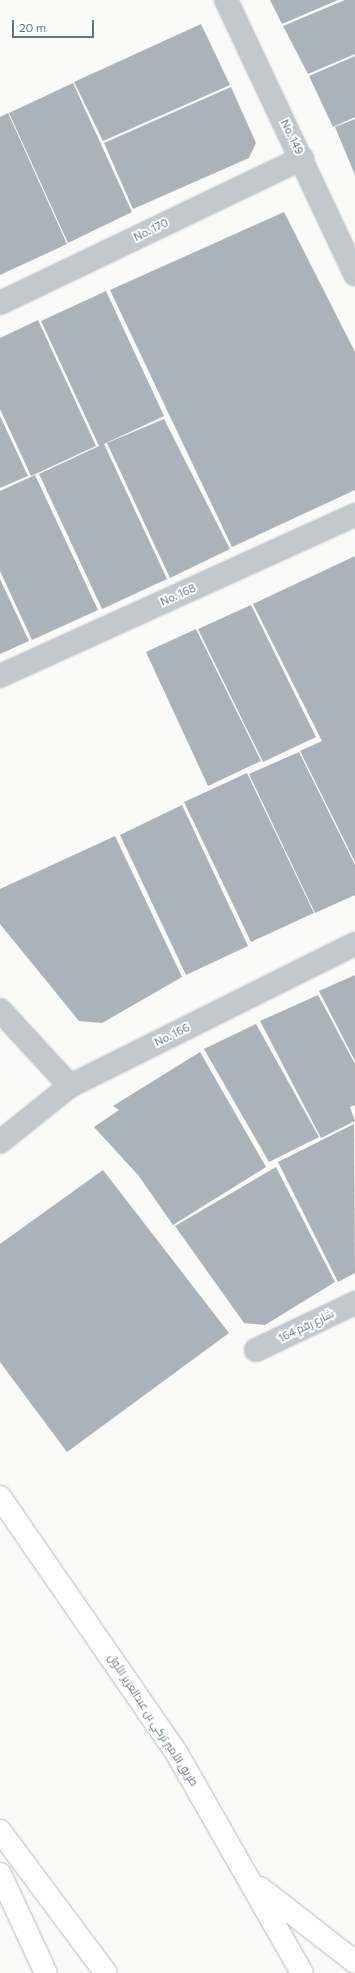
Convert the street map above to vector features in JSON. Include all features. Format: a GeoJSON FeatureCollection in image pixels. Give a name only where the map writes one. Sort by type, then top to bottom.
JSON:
{"type":"FeatureCollection","features":[{"type":"Feature","properties":{"kind":"main road","name":"طريق الأمير تركي بن عبدالعزيز الأول"},"geometry":{"type":"LineString","coordinates":[[0,1497],[176,1752],[302,1973]]}},
{"type":"Feature","properties":{"kind":"main road"},"geometry":{"type":"LineString","coordinates":[[0,1832],[87,1952],[106,1973]]}},
{"type":"Feature","properties":{"kind":"main road"},"geometry":{"type":"LineString","coordinates":[[0,1874],[46,1973]]}},
{"type":"Feature","properties":{"kind":"main road"},"geometry":{"type":"LineString","coordinates":[[249,1879],[355,1962]]}},
{"type":"Feature","properties":{"kind":"street","name":"No. 149"},"geometry":{"type":"LineString","coordinates":[[226,0],[302,158],[355,274]]}},
{"type":"Feature","properties":{"kind":"street","name":"No. 170"},"geometry":{"type":"LineString","coordinates":[[0,303],[302,158]]}},
{"type":"Feature","properties":{"kind":"street","name":"No. 168"},"geometry":{"type":"LineString","coordinates":[[0,676],[355,515]]}},
{"type":"Feature","properties":{"kind":"street","name":"No. 166"},"geometry":{"type":"LineString","coordinates":[[0,1142],[70,1086],[355,944]]}},
{"type":"Feature","properties":{"kind":"street"},"geometry":{"type":"LineString","coordinates":[[0,1010],[70,1086]]}},
{"type":"Feature","properties":{"kind":"street","name":"شارع رقم 164"},"geometry":{"type":"LineString","coordinates":[[256,1350],[355,1303]]}},
{"type":"Feature","properties":{"kind":"building"},"geometry":{"type":"Polygon","coordinates":[[[270,0],[338,0],[282,24],[270,0]]]}},
{"type":"Feature","properties":{"kind":"building"},"geometry":{"type":"Polygon","coordinates":[[[345,0],[355,0],[355,54],[308,74],[283,26],[345,0]]]}},
{"type":"Feature","properties":{"kind":"building"},"geometry":{"type":"Polygon","coordinates":[[[201,24],[230,85],[103,141],[74,82],[201,24]]]}},
{"type":"Feature","properties":{"kind":"building"},"geometry":{"type":"Polygon","coordinates":[[[355,56],[355,117],[333,127],[309,76],[355,56]]]}},
{"type":"Feature","properties":{"kind":"building"},"geometry":{"type":"Polygon","coordinates":[[[73,83],[132,212],[68,243],[9,113],[73,83]]]}},
{"type":"Feature","properties":{"kind":"building"},"geometry":{"type":"Polygon","coordinates":[[[231,87],[256,143],[249,158],[133,209],[104,143],[231,87]]]}},
{"type":"Feature","properties":{"kind":"building"},"geometry":{"type":"Polygon","coordinates":[[[8,113],[67,244],[0,275],[0,117],[8,113]]]}},
{"type":"Feature","properties":{"kind":"building"},"geometry":{"type":"Polygon","coordinates":[[[355,119],[355,175],[335,127],[355,119]]]}},
{"type":"Feature","properties":{"kind":"building"},"geometry":{"type":"Polygon","coordinates":[[[284,212],[355,352],[355,490],[232,547],[110,290],[284,212]]]}},
{"type":"Feature","properties":{"kind":"building"},"geometry":{"type":"Polygon","coordinates":[[[106,291],[164,416],[104,444],[167,579],[102,609],[39,474],[99,446],[41,321],[106,291]]]}},
{"type":"Feature","properties":{"kind":"building"},"geometry":{"type":"Polygon","coordinates":[[[38,320],[96,446],[31,476],[0,409],[0,338],[38,320]]]}},
{"type":"Feature","properties":{"kind":"building"},"geometry":{"type":"Polygon","coordinates":[[[0,416],[28,476],[0,488],[0,416]]]}},
{"type":"Feature","properties":{"kind":"building"},"geometry":{"type":"Polygon","coordinates":[[[164,419],[230,549],[170,578],[107,443],[164,419]]]}},
{"type":"Feature","properties":{"kind":"building"},"geometry":{"type":"Polygon","coordinates":[[[35,475],[98,610],[32,640],[0,571],[0,491],[35,475]]]}},
{"type":"Feature","properties":{"kind":"building"},"geometry":{"type":"Polygon","coordinates":[[[355,556],[355,862],[300,751],[322,741],[253,604],[355,556]]]}},
{"type":"Feature","properties":{"kind":"building"},"geometry":{"type":"Polygon","coordinates":[[[0,579],[29,641],[0,654],[0,579]]]}},
{"type":"Feature","properties":{"kind":"building"},"geometry":{"type":"Polygon","coordinates":[[[251,605],[316,737],[263,762],[198,629],[251,605]]]}},
{"type":"Feature","properties":{"kind":"building"},"geometry":{"type":"Polygon","coordinates":[[[196,629],[261,761],[208,786],[146,652],[196,629]]]}},
{"type":"Feature","properties":{"kind":"building"},"geometry":{"type":"Polygon","coordinates":[[[299,752],[355,865],[355,895],[315,913],[249,774],[299,752]]]}},
{"type":"Feature","properties":{"kind":"building"},"geometry":{"type":"Polygon","coordinates":[[[247,773],[314,913],[251,942],[184,802],[247,773]]]}},
{"type":"Feature","properties":{"kind":"building"},"geometry":{"type":"Polygon","coordinates":[[[182,805],[248,946],[186,975],[120,835],[182,805]]]}},
{"type":"Feature","properties":{"kind":"building"},"geometry":{"type":"Polygon","coordinates":[[[115,836],[182,977],[102,1023],[79,1021],[0,924],[0,889],[115,836]]]}},
{"type":"Feature","properties":{"kind":"building"},"geometry":{"type":"Polygon","coordinates":[[[355,975],[355,1061],[319,991],[355,975]]]}},
{"type":"Feature","properties":{"kind":"building"},"geometry":{"type":"Polygon","coordinates":[[[318,995],[355,1064],[355,1105],[350,1107],[355,1121],[321,1138],[260,1021],[318,995]]]}},
{"type":"Feature","properties":{"kind":"building"},"geometry":{"type":"Polygon","coordinates":[[[256,1024],[319,1137],[269,1162],[204,1049],[256,1024]]]}},
{"type":"Feature","properties":{"kind":"building"},"geometry":{"type":"Polygon","coordinates":[[[200,1052],[266,1167],[173,1225],[138,1175],[94,1127],[119,1110],[113,1106],[200,1052]]]}},
{"type":"Feature","properties":{"kind":"building"},"geometry":{"type":"Polygon","coordinates":[[[354,1124],[355,1273],[338,1282],[278,1162],[354,1124]]]}},
{"type":"Feature","properties":{"kind":"building"},"geometry":{"type":"Polygon","coordinates":[[[276,1167],[335,1282],[265,1325],[244,1323],[175,1226],[276,1167]]]}},
{"type":"Feature","properties":{"kind":"building"},"geometry":{"type":"Polygon","coordinates":[[[103,1170],[229,1333],[67,1452],[0,1362],[0,1244],[103,1170]]]}}]}
